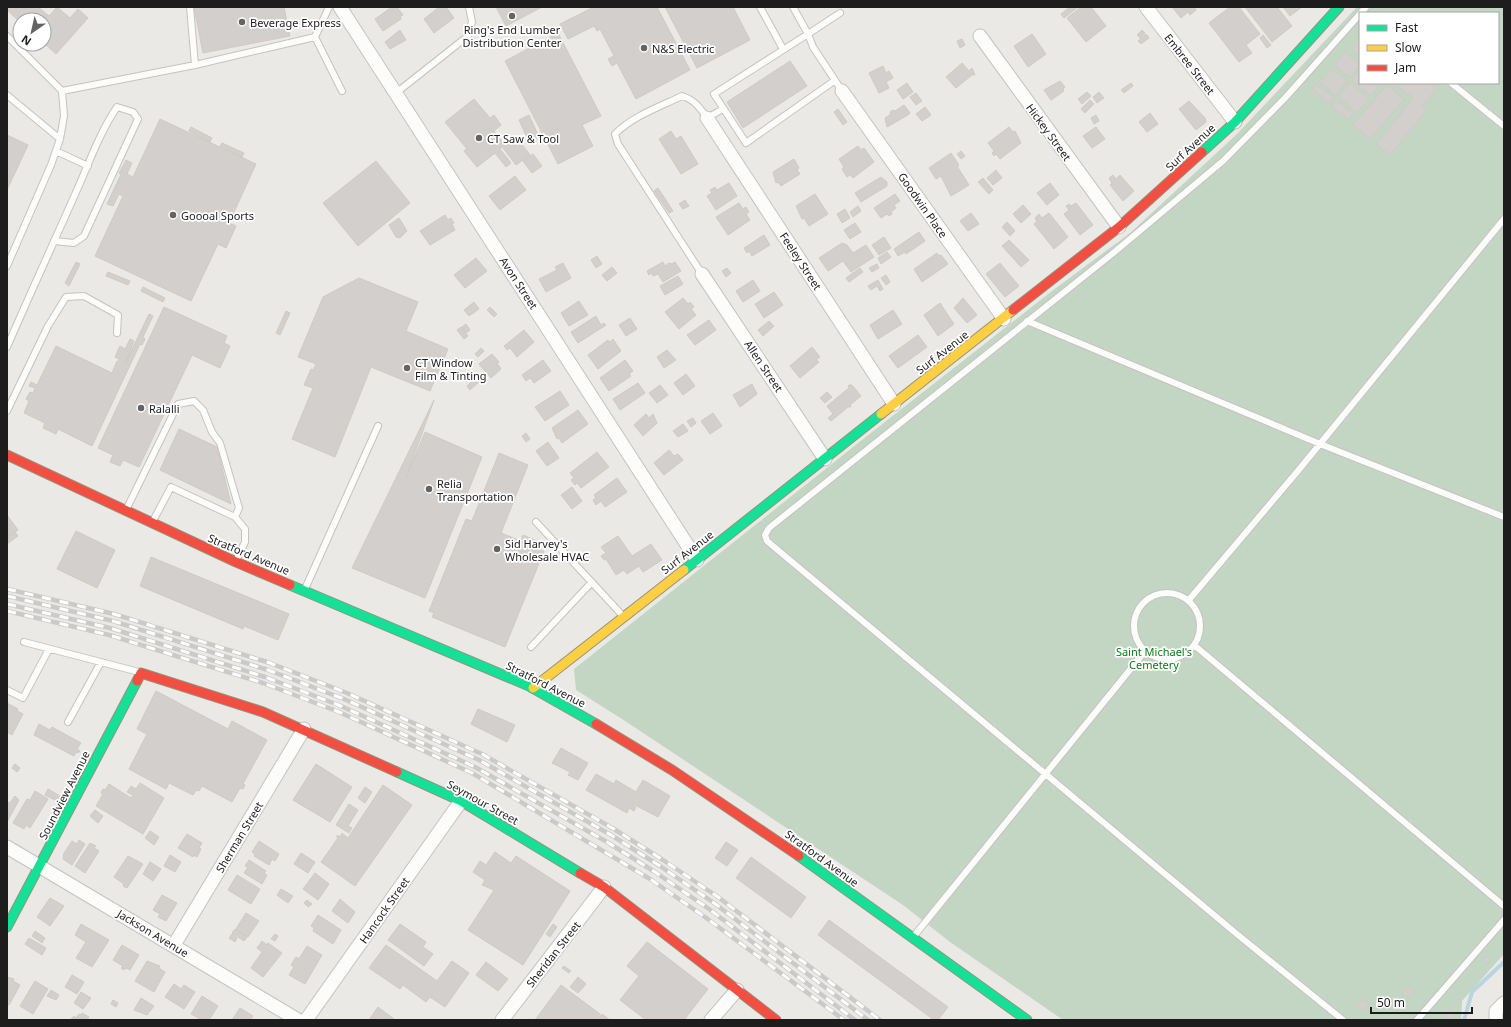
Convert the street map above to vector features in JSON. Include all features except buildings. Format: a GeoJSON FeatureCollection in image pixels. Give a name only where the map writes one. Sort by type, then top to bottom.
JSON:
{"type":"FeatureCollection","features":[{"type":"Feature","properties":{"kind":"street","name":"Avon Street"},"geometry":{"type":"LineString","coordinates":[[340,7],[697,560]]}},
{"type":"Feature","properties":{"kind":"street","name":"Embree Street"},"geometry":{"type":"LineString","coordinates":[[1146,7],[1235,122]]}},
{"type":"Feature","properties":{"kind":"street","name":"Surf Avenue"},"geometry":{"type":"LineString","coordinates":[[533,688],[1004,319],[1119,227],[1235,122],[1339,7]]}},
{"type":"Feature","properties":{"kind":"street","name":"Hickey Street"},"geometry":{"type":"LineString","coordinates":[[980,36],[1119,227]]}},
{"type":"Feature","properties":{"kind":"street","name":"Goodwin Place"},"geometry":{"type":"LineString","coordinates":[[838,86],[1004,319]]}},
{"type":"Feature","properties":{"kind":"street","name":"Feeley Street"},"geometry":{"type":"LineString","coordinates":[[707,118],[894,404]]}},
{"type":"Feature","properties":{"kind":"street","name":"Allen Street"},"geometry":{"type":"LineString","coordinates":[[702,274],[825,459]]}},
{"type":"Feature","properties":{"kind":"street","name":"Stratford Avenue"},"geometry":{"type":"LineString","coordinates":[[7,455],[126,512],[236,562],[533,688],[565,705],[672,770],[765,832],[1027,1020]]}},
{"type":"Feature","properties":{"kind":"street","name":"Seymour Street"},"geometry":{"type":"LineString","coordinates":[[141,672],[263,712],[304,729],[461,801],[604,887],[776,1020]]}},
{"type":"Feature","properties":{"kind":"street","name":"Soundview Avenue"},"geometry":{"type":"LineString","coordinates":[[7,927],[141,672]]}},
{"type":"Feature","properties":{"kind":"street","name":"Sherman Street"},"geometry":{"type":"LineString","coordinates":[[174,945],[304,729]]}},
{"type":"Feature","properties":{"kind":"street","name":"Hancock Street"},"geometry":{"type":"LineString","coordinates":[[306,1020],[461,801]]}},
{"type":"Feature","properties":{"kind":"street","name":"Jackson Avenue"},"geometry":{"type":"LineString","coordinates":[[7,847],[298,1020]]}},
{"type":"Feature","properties":{"kind":"street","name":"Sheridan Street"},"geometry":{"type":"LineString","coordinates":[[502,1020],[604,887]]}},
{"type":"Feature","properties":{"kind":"street"},"geometry":{"type":"LineString","coordinates":[[711,1020],[737,990]]}},
{"type":"Feature","properties":{"kind":"street"},"geometry":{"type":"LineString","coordinates":[[1496,1020],[1496,1011],[1504,1003]]}},
{"type":"Feature","properties":{"kind":"lane"},"geometry":{"type":"LineString","coordinates":[[190,7],[195,65]]}},
{"type":"Feature","properties":{"kind":"lane"},"geometry":{"type":"LineString","coordinates":[[315,37],[329,7]]}},
{"type":"Feature","properties":{"kind":"lane"},"geometry":{"type":"LineString","coordinates":[[395,93],[468,36],[472,22],[469,7]]}},
{"type":"Feature","properties":{"kind":"lane"},"geometry":{"type":"LineString","coordinates":[[760,7],[783,49]]}},
{"type":"Feature","properties":{"kind":"lane"},"geometry":{"type":"LineString","coordinates":[[793,7],[808,34],[813,48],[838,86],[746,143],[714,94],[783,49],[808,34],[840,13]]}},
{"type":"Feature","properties":{"kind":"lane"},"geometry":{"type":"LineString","coordinates":[[1343,1020],[1238,935],[767,541],[765,535],[769,528],[843,467],[1027,321],[1222,161],[1286,97],[1359,16]]}},
{"type":"Feature","properties":{"kind":"lane"},"geometry":{"type":"LineString","coordinates":[[7,36],[62,90],[64,116],[60,139],[56,151],[7,266]]}},
{"type":"Feature","properties":{"kind":"lane"},"geometry":{"type":"LineString","coordinates":[[62,90],[195,65],[315,37]]}},
{"type":"Feature","properties":{"kind":"lane"},"geometry":{"type":"LineString","coordinates":[[315,37],[342,91]]}},
{"type":"Feature","properties":{"kind":"lane"},"geometry":{"type":"LineString","coordinates":[[1452,84],[1504,126]]}},
{"type":"Feature","properties":{"kind":"lane"},"geometry":{"type":"LineString","coordinates":[[7,95],[60,139]]}},
{"type":"Feature","properties":{"kind":"lane"},"geometry":{"type":"LineString","coordinates":[[702,274],[618,144],[615,134],[623,126],[635,118],[682,96],[691,99],[700,107],[707,118],[724,109]]}},
{"type":"Feature","properties":{"kind":"lane"},"geometry":{"type":"LineString","coordinates":[[7,347],[54,241],[110,117],[117,107],[133,112],[138,120],[84,236],[74,243],[54,241]]}},
{"type":"Feature","properties":{"kind":"lane"},"geometry":{"type":"LineString","coordinates":[[56,151],[88,166]]}},
{"type":"Feature","properties":{"kind":"lane"},"geometry":{"type":"LineString","coordinates":[[1188,601],[1320,444],[1504,219]]}},
{"type":"Feature","properties":{"kind":"lane"},"geometry":{"type":"LineString","coordinates":[[7,411],[48,326],[66,297],[84,296],[118,315],[117,333]]}},
{"type":"Feature","properties":{"kind":"lane"},"geometry":{"type":"LineString","coordinates":[[1027,321],[1320,444],[1504,517]]}},
{"type":"Feature","properties":{"kind":"lane"},"geometry":{"type":"LineString","coordinates":[[126,512],[178,404],[194,401],[203,410],[212,432],[220,443],[239,508],[235,518]]}},
{"type":"Feature","properties":{"kind":"lane"},"geometry":{"type":"LineString","coordinates":[[304,591],[378,426]]}},
{"type":"Feature","properties":{"kind":"lane"},"geometry":{"type":"LineString","coordinates":[[152,524],[171,487],[235,518],[246,529],[245,542],[236,562]]}},
{"type":"Feature","properties":{"kind":"lane"},"geometry":{"type":"LineString","coordinates":[[536,522],[624,617]]}},
{"type":"Feature","properties":{"kind":"lane"},"geometry":{"type":"LineString","coordinates":[[531,647],[592,582]]}},
{"type":"Feature","properties":{"kind":"lane"},"geometry":{"type":"LineString","coordinates":[[1166,593],[1178,595],[1188,601],[1196,610],[1200,621],[1200,634],[1194,645],[1185,654],[1173,658],[1160,658],[1149,653],[1139,643],[1134,630],[1136,616],[1143,604],[1154,596],[1166,593]]}},
{"type":"Feature","properties":{"kind":"lane"},"geometry":{"type":"LineString","coordinates":[[24,642],[141,672]]}},
{"type":"Feature","properties":{"kind":"lane"},"geometry":{"type":"LineString","coordinates":[[1194,645],[1504,906]]}},
{"type":"Feature","properties":{"kind":"lane"},"geometry":{"type":"LineString","coordinates":[[7,690],[23,698],[49,649]]}},
{"type":"Feature","properties":{"kind":"lane"},"geometry":{"type":"LineString","coordinates":[[912,938],[1045,772],[1146,650]]}},
{"type":"Feature","properties":{"kind":"lane"},"geometry":{"type":"LineString","coordinates":[[68,722],[101,662]]}},
{"type":"Feature","properties":{"kind":"lane"},"geometry":{"type":"LineString","coordinates":[[1417,1020],[1504,920]]}},
{"type":"Feature","properties":{"kind":"green space","name":"Saint Michael's Cemetery"},"geometry":{"type":"Polygon","coordinates":[[[1357,7],[1504,7],[1504,954],[1462,1001],[1461,1020],[1063,1020],[950,942],[903,905],[576,690],[574,669],[867,436],[1052,291],[1130,233],[1237,134],[1357,7]]]}},
{"type":"Feature","properties":{"kind":"waterway"},"geometry":{"type":"LineString","coordinates":[[1464,1020],[1472,992],[1504,962]]}},
{"type":"Feature","properties":{"kind":"railway"},"geometry":{"type":"LineString","coordinates":[[7,589],[114,614],[270,663],[347,693],[482,754],[614,829],[663,860],[718,897],[880,1020]]}},
{"type":"Feature","properties":{"kind":"railway"},"geometry":{"type":"LineString","coordinates":[[7,596],[113,621],[268,670],[344,699],[479,760],[611,835],[660,866],[714,903],[868,1020]]}},
{"type":"Feature","properties":{"kind":"railway"},"geometry":{"type":"LineString","coordinates":[[7,604],[110,628],[265,677],[341,706],[475,767],[607,842],[655,872],[709,909],[855,1020]]}},
{"type":"Feature","properties":{"kind":"railway"},"geometry":{"type":"LineString","coordinates":[[7,611],[109,635],[263,683],[339,712],[472,773],[650,879],[705,917],[844,1020]]}},
{"type":"Feature","properties":{"kind":"traffic: fast"},"geometry":{"type":"LineString","coordinates":[[1202,152],[1235,122],[1339,7]]}},
{"type":"Feature","properties":{"kind":"traffic: fast"},"geometry":{"type":"LineString","coordinates":[[684,570],[881,414]]}},
{"type":"Feature","properties":{"kind":"traffic: fast"},"geometry":{"type":"LineString","coordinates":[[290,585],[529,686],[596,724]]}},
{"type":"Feature","properties":{"kind":"traffic: fast"},"geometry":{"type":"LineString","coordinates":[[7,927],[137,681]]}},
{"type":"Feature","properties":{"kind":"traffic: fast"},"geometry":{"type":"LineString","coordinates":[[397,772],[461,801],[580,873]]}},
{"type":"Feature","properties":{"kind":"traffic: fast"},"geometry":{"type":"LineString","coordinates":[[799,856],[1027,1020]]}},
{"type":"Feature","properties":{"kind":"traffic: slow"},"geometry":{"type":"LineString","coordinates":[[881,414],[1013,310]]}},
{"type":"Feature","properties":{"kind":"traffic: slow"},"geometry":{"type":"LineString","coordinates":[[533,688],[684,570]]}},
{"type":"Feature","properties":{"kind":"traffic: jam"},"geometry":{"type":"LineString","coordinates":[[1013,310],[1119,227],[1202,152]]}},
{"type":"Feature","properties":{"kind":"traffic: jam"},"geometry":{"type":"LineString","coordinates":[[7,455],[236,562],[290,585]]}},
{"type":"Feature","properties":{"kind":"traffic: jam"},"geometry":{"type":"LineString","coordinates":[[137,681],[141,673],[263,712],[397,772]]}},
{"type":"Feature","properties":{"kind":"traffic: jam"},"geometry":{"type":"LineString","coordinates":[[596,724],[672,770],[799,856]]}},
{"type":"Feature","properties":{"kind":"traffic: jam"},"geometry":{"type":"LineString","coordinates":[[580,873],[604,887],[776,1020]]}},
{"type":"Feature","properties":{"kind":"place","name":"Ring's End Lumber Distribution Center"},"geometry":{"type":"Point","coordinates":[512,16]}},
{"type":"Feature","properties":{"kind":"place","name":"Beverage Express"},"geometry":{"type":"Point","coordinates":[242,22]}},
{"type":"Feature","properties":{"kind":"place","name":"N&S Electric"},"geometry":{"type":"Point","coordinates":[644,48]}},
{"type":"Feature","properties":{"kind":"place","name":"CT Saw & Tool"},"geometry":{"type":"Point","coordinates":[479,138]}},
{"type":"Feature","properties":{"kind":"place","name":"Goooal Sports"},"geometry":{"type":"Point","coordinates":[173,215]}},
{"type":"Feature","properties":{"kind":"place","name":"CT Window Film & Tinting"},"geometry":{"type":"Point","coordinates":[407,368]}},
{"type":"Feature","properties":{"kind":"place","name":"Ralalli"},"geometry":{"type":"Point","coordinates":[141,408]}},
{"type":"Feature","properties":{"kind":"place","name":"Relia Transportation"},"geometry":{"type":"Point","coordinates":[429,489]}},
{"type":"Feature","properties":{"kind":"place","name":"Sid Harvey's Wholesale HVAC"},"geometry":{"type":"Point","coordinates":[497,549]}}]}
